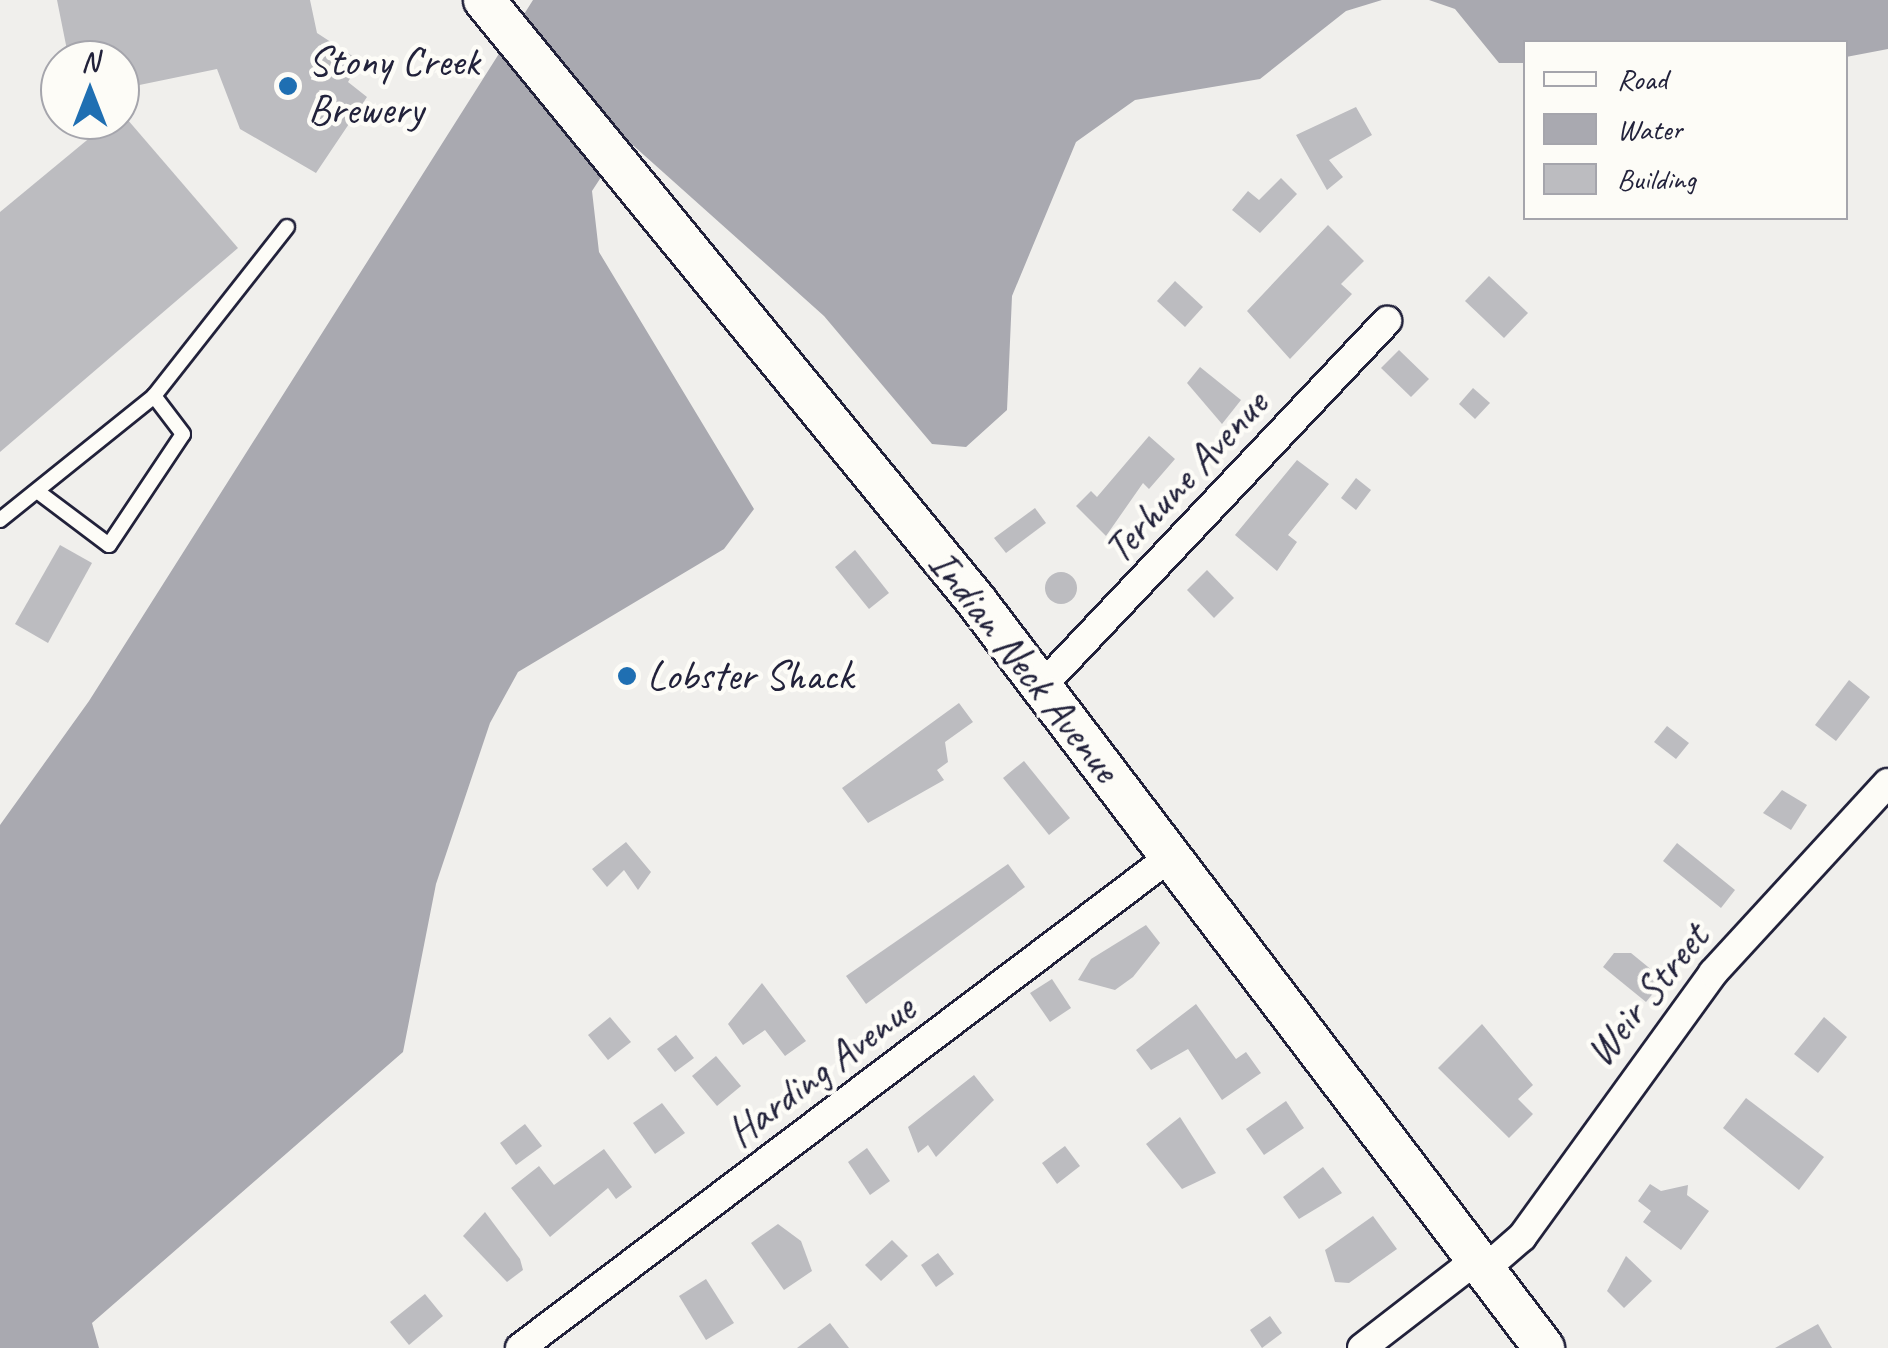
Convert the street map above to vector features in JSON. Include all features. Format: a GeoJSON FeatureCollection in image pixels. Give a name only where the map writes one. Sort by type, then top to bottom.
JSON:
{"type":"FeatureCollection","features":[{"type":"Feature","properties":{"kind":"street","name":"Indian Neck Avenue"},"geometry":{"type":"LineString","coordinates":[[484,0],[1041,686],[1544,1348]]}},
{"type":"Feature","properties":{"kind":"street","name":"Terhune Avenue"},"geometry":{"type":"LineString","coordinates":[[1041,686],[1387,320]]}},
{"type":"Feature","properties":{"kind":"street","name":"Weir Street"},"geometry":{"type":"LineString","coordinates":[[1362,1348],[1522,1237],[1713,973],[1888,783]]}},
{"type":"Feature","properties":{"kind":"street","name":"Harding Avenue"},"geometry":{"type":"LineString","coordinates":[[520,1348],[1170,857]]}},
{"type":"Feature","properties":{"kind":"lane"},"geometry":{"type":"LineString","coordinates":[[0,520],[154,396],[286,227]]}},
{"type":"Feature","properties":{"kind":"lane"},"geometry":{"type":"LineString","coordinates":[[37,491],[109,545],[182,434],[154,396]]}},
{"type":"Feature","properties":{"kind":"water"},"geometry":{"type":"Polygon","coordinates":[[[533,0],[1382,0],[1346,11],[1260,79],[1135,100],[1076,142],[1012,296],[1007,410],[966,447],[932,444],[824,316],[626,139],[592,191],[599,252],[754,509],[724,549],[518,672],[490,723],[436,884],[403,1052],[92,1323],[99,1348],[0,1348],[0,825],[89,701],[533,0]]]}},
{"type":"Feature","properties":{"kind":"water"},"geometry":{"type":"Polygon","coordinates":[[[1429,0],[1888,0],[1888,49],[1848,57],[1848,40],[1523,40],[1523,63],[1499,63],[1455,9],[1429,0]]]}},
{"type":"Feature","properties":{"kind":"building","name":"Stony Creek Brewery"},"geometry":{"type":"Polygon","coordinates":[[[57,0],[310,0],[317,33],[360,61],[348,82],[367,97],[316,173],[240,129],[217,69],[140,85],[140,40],[65,40],[57,0]]]}},
{"type":"Feature","properties":{"kind":"building"},"geometry":{"type":"Polygon","coordinates":[[[1356,107],[1372,135],[1329,160],[1343,177],[1327,190],[1296,135],[1356,107]]]}},
{"type":"Feature","properties":{"kind":"building"},"geometry":{"type":"Polygon","coordinates":[[[140,134],[238,248],[0,452],[0,212],[87,140],[140,140],[140,134]]]}},
{"type":"Feature","properties":{"kind":"building"},"geometry":{"type":"Polygon","coordinates":[[[1281,178],[1297,194],[1260,233],[1232,210],[1248,191],[1259,200],[1281,178]]]}},
{"type":"Feature","properties":{"kind":"building"},"geometry":{"type":"Polygon","coordinates":[[[1328,225],[1364,261],[1341,284],[1352,294],[1290,359],[1247,311],[1328,225]]]}},
{"type":"Feature","properties":{"kind":"building"},"geometry":{"type":"Polygon","coordinates":[[[1489,276],[1528,313],[1504,338],[1465,301],[1489,276]]]}},
{"type":"Feature","properties":{"kind":"building"},"geometry":{"type":"Polygon","coordinates":[[[1175,281],[1203,307],[1185,327],[1157,301],[1175,281]]]}},
{"type":"Feature","properties":{"kind":"building"},"geometry":{"type":"Polygon","coordinates":[[[1399,350],[1429,379],[1411,397],[1381,368],[1399,350]]]}},
{"type":"Feature","properties":{"kind":"building"},"geometry":{"type":"Polygon","coordinates":[[[1200,367],[1241,400],[1222,424],[1187,383],[1200,367]]]}},
{"type":"Feature","properties":{"kind":"building"},"geometry":{"type":"Polygon","coordinates":[[[1473,388],[1490,403],[1475,419],[1459,404],[1473,388]]]}},
{"type":"Feature","properties":{"kind":"building"},"geometry":{"type":"Polygon","coordinates":[[[1149,436],[1175,459],[1149,489],[1143,483],[1106,536],[1076,506],[1091,491],[1097,497],[1149,436]]]}},
{"type":"Feature","properties":{"kind":"building"},"geometry":{"type":"Polygon","coordinates":[[[1297,460],[1329,484],[1288,535],[1297,542],[1277,571],[1235,535],[1297,460]]]}},
{"type":"Feature","properties":{"kind":"building"},"geometry":{"type":"Polygon","coordinates":[[[1356,478],[1371,490],[1356,510],[1341,498],[1356,478]]]}},
{"type":"Feature","properties":{"kind":"building"},"geometry":{"type":"Polygon","coordinates":[[[1035,508],[1046,523],[1006,553],[994,538],[1035,508]]]}},
{"type":"Feature","properties":{"kind":"building"},"geometry":{"type":"Polygon","coordinates":[[[60,545],[92,563],[48,643],[15,624],[60,545]]]}},
{"type":"Feature","properties":{"kind":"building"},"geometry":{"type":"Polygon","coordinates":[[[855,550],[889,593],[869,609],[835,567],[855,550]]]}},
{"type":"Feature","properties":{"kind":"building"},"geometry":{"type":"Polygon","coordinates":[[[1207,570],[1234,598],[1214,618],[1187,590],[1207,570]]]}},
{"type":"Feature","properties":{"kind":"building"},"geometry":{"type":"Polygon","coordinates":[[[1061,572],[1073,576],[1077,588],[1073,600],[1061,604],[1049,600],[1045,588],[1049,576],[1061,572]]]}},
{"type":"Feature","properties":{"kind":"building"},"geometry":{"type":"Polygon","coordinates":[[[1849,680],[1870,697],[1836,741],[1815,725],[1849,680]]]}},
{"type":"Feature","properties":{"kind":"building"},"geometry":{"type":"Polygon","coordinates":[[[959,703],[973,722],[945,742],[948,762],[937,770],[944,780],[868,823],[842,788],[959,703]]]}},
{"type":"Feature","properties":{"kind":"building"},"geometry":{"type":"Polygon","coordinates":[[[1667,726],[1689,743],[1676,759],[1654,742],[1667,726]]]}},
{"type":"Feature","properties":{"kind":"building"},"geometry":{"type":"Polygon","coordinates":[[[1024,761],[1070,818],[1049,835],[1003,778],[1024,761]]]}},
{"type":"Feature","properties":{"kind":"building"},"geometry":{"type":"Polygon","coordinates":[[[1782,790],[1807,805],[1791,830],[1763,813],[1782,790]]]}},
{"type":"Feature","properties":{"kind":"building"},"geometry":{"type":"Polygon","coordinates":[[[626,842],[651,872],[638,890],[624,870],[607,887],[592,869],[626,842]]]}},
{"type":"Feature","properties":{"kind":"building"},"geometry":{"type":"Polygon","coordinates":[[[1677,843],[1735,890],[1721,908],[1663,861],[1677,843]]]}},
{"type":"Feature","properties":{"kind":"building"},"geometry":{"type":"Polygon","coordinates":[[[1008,864],[1025,887],[866,1004],[846,976],[1008,864]]]}},
{"type":"Feature","properties":{"kind":"building"},"geometry":{"type":"Polygon","coordinates":[[[1146,925],[1160,943],[1133,977],[1115,990],[1078,980],[1091,959],[1146,925]]]}},
{"type":"Feature","properties":{"kind":"building"},"geometry":{"type":"Polygon","coordinates":[[[1614,953],[1631,953],[1664,980],[1646,1002],[1603,967],[1614,953]]]}},
{"type":"Feature","properties":{"kind":"building"},"geometry":{"type":"Polygon","coordinates":[[[1052,979],[1071,1008],[1050,1022],[1030,993],[1052,979]]]}},
{"type":"Feature","properties":{"kind":"building"},"geometry":{"type":"Polygon","coordinates":[[[762,983],[806,1041],[785,1056],[765,1030],[743,1045],[728,1024],[762,983]]]}},
{"type":"Feature","properties":{"kind":"building"},"geometry":{"type":"Polygon","coordinates":[[[1196,1004],[1236,1059],[1246,1052],[1261,1073],[1222,1100],[1188,1049],[1151,1070],[1136,1050],[1196,1004]]]}},
{"type":"Feature","properties":{"kind":"building"},"geometry":{"type":"Polygon","coordinates":[[[610,1017],[631,1042],[608,1060],[588,1035],[610,1017]]]}},
{"type":"Feature","properties":{"kind":"building"},"geometry":{"type":"Polygon","coordinates":[[[1824,1017],[1847,1037],[1818,1073],[1794,1054],[1824,1017]]]}},
{"type":"Feature","properties":{"kind":"building"},"geometry":{"type":"Polygon","coordinates":[[[1482,1024],[1533,1085],[1518,1099],[1533,1114],[1509,1138],[1438,1068],[1482,1024]]]}},
{"type":"Feature","properties":{"kind":"building"},"geometry":{"type":"Polygon","coordinates":[[[676,1035],[694,1058],[675,1072],[657,1049],[676,1035]]]}},
{"type":"Feature","properties":{"kind":"building"},"geometry":{"type":"Polygon","coordinates":[[[716,1056],[741,1086],[717,1106],[692,1076],[716,1056]]]}},
{"type":"Feature","properties":{"kind":"building"},"geometry":{"type":"Polygon","coordinates":[[[974,1075],[994,1100],[936,1157],[928,1145],[918,1153],[908,1127],[974,1075]]]}},
{"type":"Feature","properties":{"kind":"building"},"geometry":{"type":"Polygon","coordinates":[[[1746,1098],[1824,1157],[1799,1190],[1723,1128],[1746,1098]]]}},
{"type":"Feature","properties":{"kind":"building"},"geometry":{"type":"Polygon","coordinates":[[[1286,1101],[1304,1128],[1264,1155],[1246,1129],[1286,1101]]]}},
{"type":"Feature","properties":{"kind":"building"},"geometry":{"type":"Polygon","coordinates":[[[662,1103],[685,1133],[655,1154],[633,1123],[662,1103]]]}},
{"type":"Feature","properties":{"kind":"building"},"geometry":{"type":"Polygon","coordinates":[[[1180,1117],[1216,1173],[1182,1189],[1146,1144],[1180,1117]]]}},
{"type":"Feature","properties":{"kind":"building"},"geometry":{"type":"Polygon","coordinates":[[[525,1124],[542,1146],[516,1165],[500,1143],[525,1124]]]}},
{"type":"Feature","properties":{"kind":"building"},"geometry":{"type":"Polygon","coordinates":[[[1065,1146],[1080,1166],[1057,1184],[1042,1163],[1065,1146]]]}},
{"type":"Feature","properties":{"kind":"building"},"geometry":{"type":"Polygon","coordinates":[[[867,1148],[890,1181],[870,1195],[848,1162],[867,1148]]]}},
{"type":"Feature","properties":{"kind":"building"},"geometry":{"type":"Polygon","coordinates":[[[604,1149],[632,1187],[616,1199],[608,1188],[550,1237],[511,1188],[539,1166],[554,1185],[604,1149]]]}},
{"type":"Feature","properties":{"kind":"building"},"geometry":{"type":"Polygon","coordinates":[[[1323,1167],[1342,1193],[1299,1219],[1283,1197],[1323,1167]]]}},
{"type":"Feature","properties":{"kind":"building"},"geometry":{"type":"Polygon","coordinates":[[[1650,1184],[1661,1191],[1688,1185],[1687,1195],[1709,1211],[1681,1250],[1643,1222],[1651,1211],[1638,1201],[1650,1184]]]}},
{"type":"Feature","properties":{"kind":"building"},"geometry":{"type":"Polygon","coordinates":[[[485,1212],[520,1259],[523,1270],[507,1282],[463,1236],[485,1212]]]}},
{"type":"Feature","properties":{"kind":"building"},"geometry":{"type":"Polygon","coordinates":[[[1373,1216],[1397,1249],[1349,1283],[1335,1282],[1325,1250],[1373,1216]]]}},
{"type":"Feature","properties":{"kind":"building"},"geometry":{"type":"Polygon","coordinates":[[[778,1224],[801,1241],[812,1271],[784,1290],[751,1243],[778,1224]]]}},
{"type":"Feature","properties":{"kind":"building"},"geometry":{"type":"Polygon","coordinates":[[[892,1240],[908,1256],[881,1281],[865,1265],[892,1240]]]}},
{"type":"Feature","properties":{"kind":"building"},"geometry":{"type":"Polygon","coordinates":[[[938,1253],[954,1274],[936,1287],[921,1265],[938,1253]]]}},
{"type":"Feature","properties":{"kind":"building"},"geometry":{"type":"Polygon","coordinates":[[[1626,1256],[1652,1281],[1624,1308],[1607,1291],[1626,1256]]]}},
{"type":"Feature","properties":{"kind":"building"},"geometry":{"type":"Polygon","coordinates":[[[706,1279],[734,1323],[706,1340],[679,1296],[706,1279]]]}},
{"type":"Feature","properties":{"kind":"building"},"geometry":{"type":"Polygon","coordinates":[[[425,1294],[443,1316],[409,1345],[390,1322],[425,1294]]]}},
{"type":"Feature","properties":{"kind":"building"},"geometry":{"type":"Polygon","coordinates":[[[1270,1316],[1282,1333],[1262,1348],[1250,1330],[1270,1316]]]}},
{"type":"Feature","properties":{"kind":"building"},"geometry":{"type":"Polygon","coordinates":[[[830,1323],[849,1348],[797,1348],[830,1323]]]}},
{"type":"Feature","properties":{"kind":"building"},"geometry":{"type":"Polygon","coordinates":[[[1818,1324],[1832,1348],[1775,1348],[1818,1324]]]}},
{"type":"Feature","properties":{"kind":"place","name":"Stony Creek Brewery"},"geometry":{"type":"Point","coordinates":[288,86]}},
{"type":"Feature","properties":{"kind":"place","name":"Lobster Shack"},"geometry":{"type":"Point","coordinates":[627,676]}}]}
